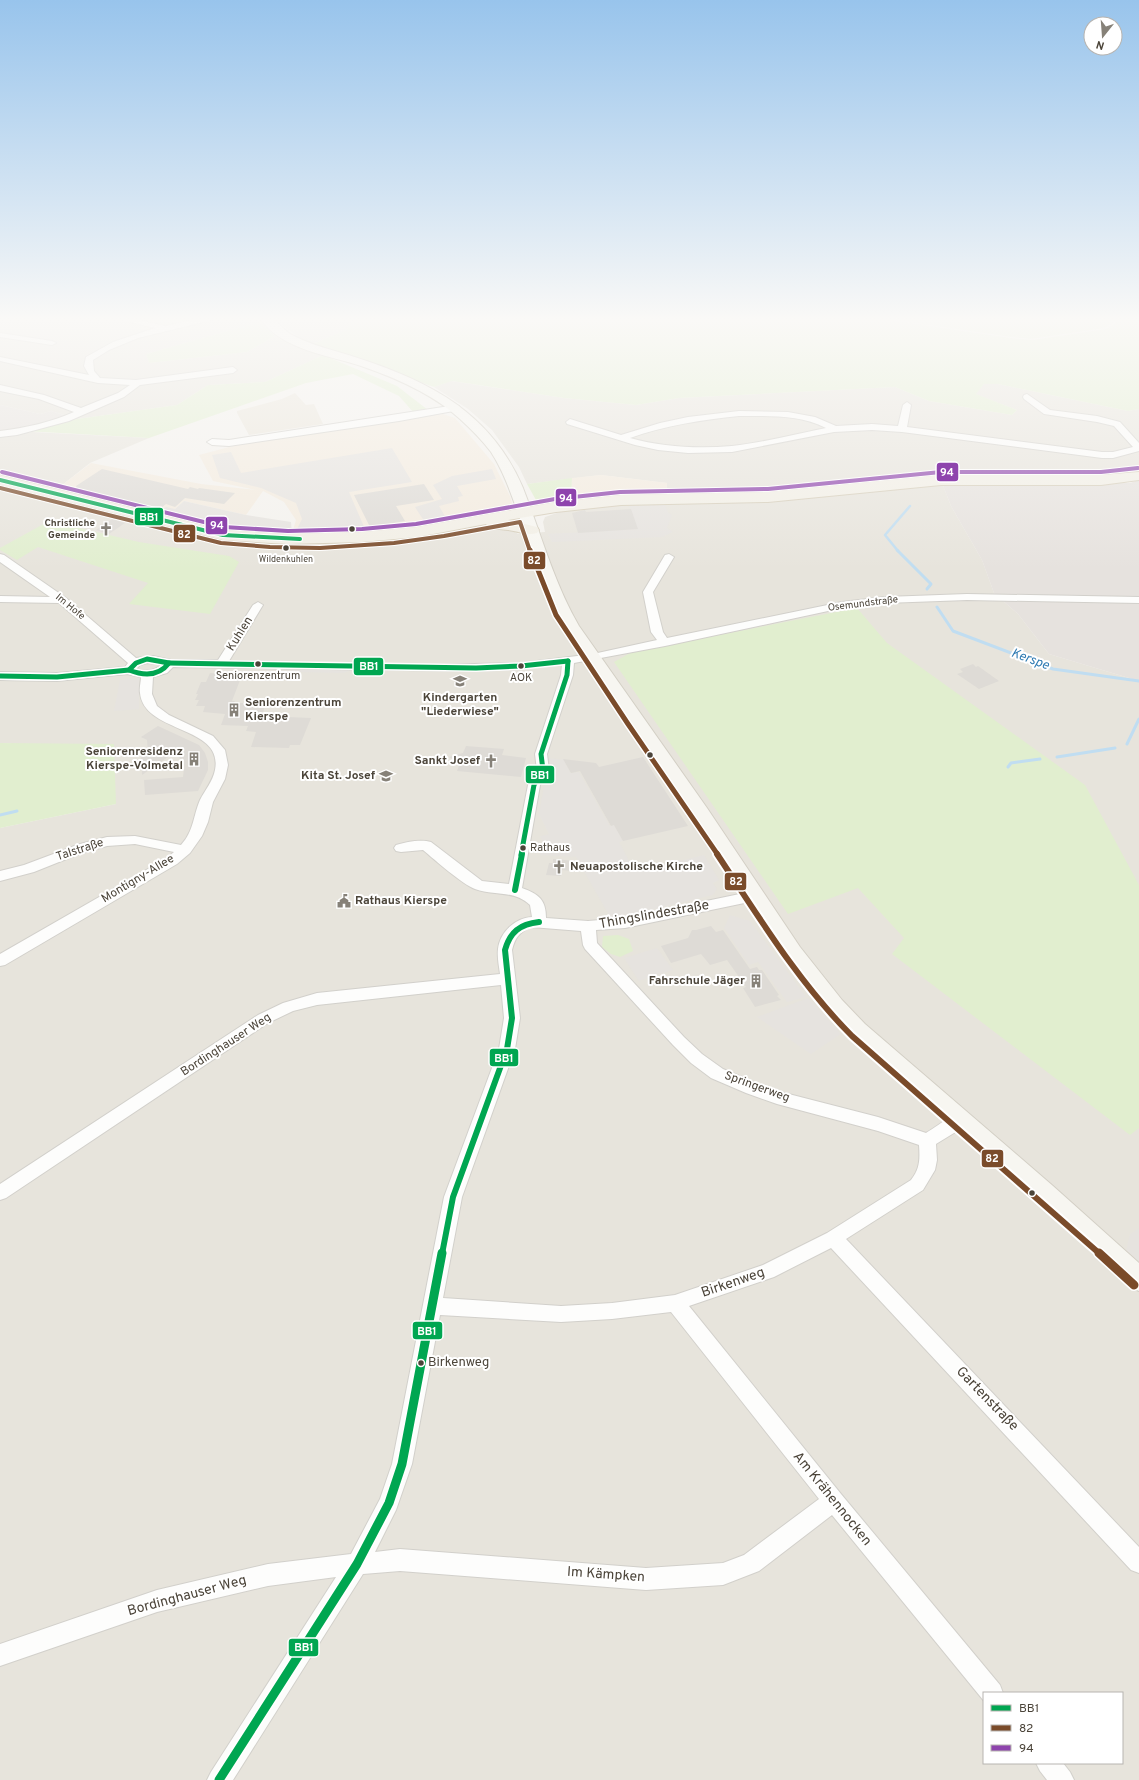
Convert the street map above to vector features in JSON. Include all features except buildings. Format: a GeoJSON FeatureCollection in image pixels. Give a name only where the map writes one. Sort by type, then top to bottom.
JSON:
{"type":"FeatureCollection","features":[{"type":"Feature","properties":{"kind":"main road"},"geometry":{"type":"LineString","coordinates":[[448,403],[478,428],[502,458],[513,478],[531,530],[563,611],[701,814],[754,896],[797,958],[833,1006],[857,1030],[1044,1193],[1139,1279]]}},
{"type":"Feature","properties":{"kind":"main road"},"geometry":{"type":"LineString","coordinates":[[0,480],[223,535],[296,539],[368,537],[417,532],[526,513],[621,500],[768,497],[921,481],[1101,480],[1139,476]]}},
{"type":"Feature","properties":{"kind":"main road"},"geometry":{"type":"LineString","coordinates":[[473,522],[508,525],[531,530]]}},
{"type":"Feature","properties":{"kind":"street"},"geometry":{"type":"LineString","coordinates":[[58,403],[81,411]]}},
{"type":"Feature","properties":{"kind":"street"},"geometry":{"type":"LineString","coordinates":[[0,434],[17,432],[66,419],[100,403]]}},
{"type":"Feature","properties":{"kind":"street"},"geometry":{"type":"LineString","coordinates":[[570,422],[621,438],[658,447],[688,450],[732,449],[834,429],[872,427],[902,429],[1102,455],[1113,455],[1139,448],[1117,424],[1097,419],[1047,412],[1035,403]]}},
{"type":"Feature","properties":{"kind":"street"},"geometry":{"type":"LineString","coordinates":[[902,429],[907,405]]}},
{"type":"Feature","properties":{"kind":"street"},"geometry":{"type":"LineString","coordinates":[[212,442],[228,443],[399,418],[456,408]]}},
{"type":"Feature","properties":{"kind":"street"},"geometry":{"type":"LineString","coordinates":[[621,438],[636,432],[689,419],[752,414],[789,414],[810,418],[834,429]]}},
{"type":"Feature","properties":{"kind":"street","name":"Im Hofe"},"geometry":{"type":"LineString","coordinates":[[0,557],[62,600],[132,666]]}},
{"type":"Feature","properties":{"kind":"street"},"geometry":{"type":"LineString","coordinates":[[665,643],[657,632],[648,592],[669,557]]}},
{"type":"Feature","properties":{"kind":"street","name":"Osemundstraße"},"geometry":{"type":"LineString","coordinates":[[0,676],[57,677],[132,666],[154,660],[164,660],[169,663],[476,668],[521,666],[568,661],[665,643],[842,605],[885,600],[967,597],[1139,600]]}},
{"type":"Feature","properties":{"kind":"street"},"geometry":{"type":"LineString","coordinates":[[0,599],[62,600]]}},
{"type":"Feature","properties":{"kind":"street","name":"Kuhlen"},"geometry":{"type":"LineString","coordinates":[[222,663],[258,606]]}},
{"type":"Feature","properties":{"kind":"street"},"geometry":{"type":"LineString","coordinates":[[515,890],[534,785],[543,770],[541,754],[567,675],[568,661]]}},
{"type":"Feature","properties":{"kind":"street"},"geometry":{"type":"LineString","coordinates":[[132,666],[133,673],[147,674],[163,671],[168,667],[169,663]]}},
{"type":"Feature","properties":{"kind":"street","name":"Montigny-Allee"},"geometry":{"type":"LineString","coordinates":[[0,961],[172,861],[185,850],[195,837],[206,803],[218,780],[222,766],[220,752],[215,743],[199,733],[162,717],[153,709],[145,695],[144,686],[147,674]]}},
{"type":"Feature","properties":{"kind":"street","name":"Talstraße"},"geometry":{"type":"LineString","coordinates":[[0,876],[32,868],[70,852],[103,842],[120,840],[152,842],[185,850]]}},
{"type":"Feature","properties":{"kind":"street"},"geometry":{"type":"LineString","coordinates":[[401,848],[426,845],[450,865],[478,885],[515,890],[528,895],[536,902],[539,908],[539,922]]}},
{"type":"Feature","properties":{"kind":"street","name":"Thingslindestraße"},"geometry":{"type":"LineString","coordinates":[[219,1780],[356,1564],[389,1503],[402,1464],[453,1197],[507,1049],[512,1018],[505,950],[507,939],[512,931],[522,924],[530,922],[588,926],[625,923],[754,896]]}},
{"type":"Feature","properties":{"kind":"street","name":"Springerweg"},"geometry":{"type":"LineString","coordinates":[[588,926],[590,945],[679,1041],[702,1062],[727,1078],[766,1094],[901,1130],[927,1141]]}},
{"type":"Feature","properties":{"kind":"street","name":"Bordinghauser Weg"},"geometry":{"type":"LineString","coordinates":[[0,1193],[263,1019],[288,1007],[317,999],[507,979]]}},
{"type":"Feature","properties":{"kind":"street"},"geometry":{"type":"LineString","coordinates":[[927,1141],[960,1120]]}},
{"type":"Feature","properties":{"kind":"street","name":"Birkenweg"},"geometry":{"type":"LineString","coordinates":[[432,1306],[561,1314],[612,1311],[675,1303],[768,1271],[833,1238],[917,1185],[926,1176],[929,1158],[927,1141]]}},
{"type":"Feature","properties":{"kind":"street","name":"Gartenstraße"},"geometry":{"type":"LineString","coordinates":[[833,1238],[1139,1562]]}},
{"type":"Feature","properties":{"kind":"street","name":"Am Krähennocken"},"geometry":{"type":"LineString","coordinates":[[675,1303],[834,1501],[991,1692]]}},
{"type":"Feature","properties":{"kind":"street","name":"Im Kämpken"},"geometry":{"type":"LineString","coordinates":[[356,1564],[400,1560],[646,1579],[723,1574],[752,1563],[834,1501]]}},
{"type":"Feature","properties":{"kind":"street","name":"Bordinghauser Weg"},"geometry":{"type":"LineString","coordinates":[[0,1655],[157,1602],[268,1575],[356,1564]]}},
{"type":"Feature","properties":{"kind":"street"},"geometry":{"type":"LineString","coordinates":[[1049,1764],[1062,1780]]}},
{"type":"Feature","properties":{"kind":"shaded area"},"geometry":{"type":"Polygon","coordinates":[[[0,403],[180,403],[177,405],[77,419],[51,411],[40,414],[0,405],[0,403]]]}},
{"type":"Feature","properties":{"kind":"shaded area"},"geometry":{"type":"Polygon","coordinates":[[[267,403],[314,404],[323,424],[249,435],[237,411],[267,403]]]}},
{"type":"Feature","properties":{"kind":"shaded area"},"geometry":{"type":"Polygon","coordinates":[[[459,403],[616,403],[636,405],[648,403],[941,403],[1012,415],[1017,410],[999,403],[1090,403],[1128,411],[1139,409],[1139,471],[1120,476],[940,477],[891,479],[839,487],[755,494],[666,494],[667,483],[601,475],[527,484],[519,467],[492,430],[459,403]]]}},
{"type":"Feature","properties":{"kind":"shaded area"},"geometry":{"type":"Polygon","coordinates":[[[0,405],[40,414],[51,411],[77,419],[25,431],[0,434],[0,405]]]}},
{"type":"Feature","properties":{"kind":"shaded area"},"geometry":{"type":"Polygon","coordinates":[[[443,414],[455,418],[494,464],[512,503],[507,510],[424,525],[368,532],[292,534],[296,520],[284,502],[263,491],[246,515],[184,501],[175,509],[156,515],[57,489],[91,463],[201,484],[256,490],[213,481],[199,455],[233,446],[443,414]]]}},
{"type":"Feature","properties":{"kind":"shaded area"},"geometry":{"type":"Polygon","coordinates":[[[32,432],[149,438],[90,463],[57,489],[0,476],[0,437],[32,432]]]}},
{"type":"Feature","properties":{"kind":"shaded area"},"geometry":{"type":"Polygon","coordinates":[[[392,448],[412,482],[349,492],[365,529],[342,532],[315,533],[296,531],[302,519],[296,503],[261,488],[220,478],[212,455],[231,452],[241,473],[392,448]]]}},
{"type":"Feature","properties":{"kind":"shaded area"},"geometry":{"type":"Polygon","coordinates":[[[492,469],[496,479],[457,486],[463,496],[458,497],[459,501],[439,506],[446,518],[426,524],[415,507],[442,499],[433,485],[452,476],[492,469]]]}},
{"type":"Feature","properties":{"kind":"shaded area"},"geometry":{"type":"Polygon","coordinates":[[[601,475],[667,483],[666,494],[571,500],[572,478],[601,475]]]}},
{"type":"Feature","properties":{"kind":"shaded area"},"geometry":{"type":"Polygon","coordinates":[[[1139,480],[1139,681],[1049,654],[1018,614],[994,593],[982,560],[951,506],[942,483],[1130,483],[1139,480]]]}},
{"type":"Feature","properties":{"kind":"shaded area"},"geometry":{"type":"Polygon","coordinates":[[[942,483],[951,506],[982,560],[994,593],[1018,614],[1049,654],[1139,681],[1139,1780],[0,1780],[0,828],[116,804],[10,743],[0,743],[0,486],[227,542],[297,546],[368,542],[495,529],[512,530],[518,534],[545,532],[543,522],[545,517],[563,511],[594,506],[804,499],[942,483]]]}},
{"type":"Feature","properties":{"kind":"shaded area"},"geometry":{"type":"Polygon","coordinates":[[[184,501],[246,515],[291,522],[292,534],[234,534],[156,515],[166,507],[175,509],[184,501]]]}},
{"type":"Feature","properties":{"kind":"shaded area"},"geometry":{"type":"Polygon","coordinates":[[[665,505],[668,512],[672,515],[667,528],[673,532],[662,537],[552,542],[548,534],[637,529],[629,506],[665,505]]]}},
{"type":"Feature","properties":{"kind":"shaded area"},"geometry":{"type":"Polygon","coordinates":[[[260,666],[356,668],[344,673],[295,672],[290,670],[258,670],[260,666]]]}},
{"type":"Feature","properties":{"kind":"shaded area"},"geometry":{"type":"Polygon","coordinates":[[[139,678],[139,709],[114,711],[120,680],[139,678]]]}},
{"type":"Feature","properties":{"kind":"shaded area"},"geometry":{"type":"Polygon","coordinates":[[[549,758],[567,760],[566,764],[571,773],[579,772],[610,826],[614,825],[623,841],[619,842],[635,872],[704,855],[719,880],[713,883],[717,889],[713,895],[647,911],[610,917],[576,857],[540,855],[543,842],[540,836],[549,834],[539,814],[549,758]]]}},
{"type":"Feature","properties":{"kind":"shaded area"},"geometry":{"type":"Polygon","coordinates":[[[730,915],[750,921],[806,997],[787,1002],[758,962],[749,965],[724,928],[730,915]]]}},
{"type":"Feature","properties":{"kind":"shaded area"},"geometry":{"type":"Polygon","coordinates":[[[657,948],[673,970],[639,981],[624,958],[657,948]]]}},
{"type":"Feature","properties":{"kind":"shaded area"},"geometry":{"type":"Polygon","coordinates":[[[808,998],[841,1034],[811,1054],[757,1017],[808,998]]]}},
{"type":"Feature","properties":{"kind":"shaded area"},"geometry":{"type":"Polygon","coordinates":[[[1139,1228],[1139,1261],[1133,1259],[1126,1251],[1130,1234],[1139,1228]]]}},
{"type":"Feature","properties":{"kind":"green space"},"geometry":{"type":"Polygon","coordinates":[[[180,403],[249,403],[149,438],[25,431],[77,419],[177,405],[180,403]]]}},
{"type":"Feature","properties":{"kind":"green space"},"geometry":{"type":"Polygon","coordinates":[[[405,403],[419,403],[428,410],[414,413],[405,403]]]}},
{"type":"Feature","properties":{"kind":"green space"},"geometry":{"type":"Polygon","coordinates":[[[616,403],[648,403],[636,405],[616,403]]]}},
{"type":"Feature","properties":{"kind":"green space"},"geometry":{"type":"Polygon","coordinates":[[[941,403],[999,403],[1017,410],[1012,415],[941,403]]]}},
{"type":"Feature","properties":{"kind":"green space"},"geometry":{"type":"Polygon","coordinates":[[[1090,403],[1139,403],[1139,409],[1128,411],[1090,403]]]}},
{"type":"Feature","properties":{"kind":"green space"},"geometry":{"type":"Polygon","coordinates":[[[572,478],[571,500],[548,502],[536,500],[527,484],[572,478]]]}},
{"type":"Feature","properties":{"kind":"green space"},"geometry":{"type":"Polygon","coordinates":[[[49,521],[139,542],[229,556],[239,562],[210,614],[129,604],[148,583],[38,547],[17,560],[0,550],[0,548],[49,521]]]}},
{"type":"Feature","properties":{"kind":"green space"},"geometry":{"type":"Polygon","coordinates":[[[857,608],[887,643],[1085,785],[1139,885],[1139,1128],[1130,1135],[892,954],[904,938],[858,888],[788,914],[614,662],[632,652],[857,608]]]}},
{"type":"Feature","properties":{"kind":"green space"},"geometry":{"type":"Polygon","coordinates":[[[0,743],[114,744],[116,804],[0,828],[0,743]]]}},
{"type":"Feature","properties":{"kind":"green space"},"geometry":{"type":"Polygon","coordinates":[[[618,935],[629,939],[633,951],[620,957],[611,954],[602,947],[603,936],[618,935]]]}},
{"type":"Feature","properties":{"kind":"waterway","name":"Kerspe"},"geometry":{"type":"LineString","coordinates":[[898,551],[885,535],[910,506]]}},
{"type":"Feature","properties":{"kind":"waterway","name":"Kerspe"},"geometry":{"type":"LineString","coordinates":[[898,551],[931,584],[927,589]]}},
{"type":"Feature","properties":{"kind":"waterway","name":"Kerspe"},"geometry":{"type":"LineString","coordinates":[[937,607],[953,631],[1053,669],[1139,681]]}},
{"type":"Feature","properties":{"kind":"waterway"},"geometry":{"type":"LineString","coordinates":[[1127,744],[1139,719]]}},
{"type":"Feature","properties":{"kind":"waterway"},"geometry":{"type":"LineString","coordinates":[[1057,757],[1115,748]]}},
{"type":"Feature","properties":{"kind":"waterway"},"geometry":{"type":"LineString","coordinates":[[1008,767],[1011,763],[1040,759]]}},
{"type":"Feature","properties":{"kind":"waterway"},"geometry":{"type":"LineString","coordinates":[[0,815],[17,811]]}},
{"type":"Feature","properties":{"kind":"transit line","name":"94"},"geometry":{"type":"LineString","coordinates":[[2,472],[224,527],[288,531],[362,529],[416,524],[555,499],[620,492],[768,489],[941,472],[1101,472],[1138,468]]}},
{"type":"Feature","properties":{"kind":"transit line","name":"BB1"},"geometry":{"type":"LineString","coordinates":[[0,480],[223,535],[300,539]]}},
{"type":"Feature","properties":{"kind":"transit line","name":"82"},"geometry":{"type":"LineString","coordinates":[[0,488],[221,543],[245,546],[320,548],[394,543],[444,536],[520,522],[556,615],[628,724],[694,818],[785,957],[827,1011],[852,1036],[1039,1199],[1134,1285]]}},
{"type":"Feature","properties":{"kind":"transit line","name":"BB1"},"geometry":{"type":"LineString","coordinates":[[147,659],[159,660],[169,663],[166,668],[151,674],[129,670],[136,663],[147,659]]}},
{"type":"Feature","properties":{"kind":"transit line","name":"BB1"},"geometry":{"type":"LineString","coordinates":[[169,663],[476,668],[521,666],[568,661]]}},
{"type":"Feature","properties":{"kind":"transit line","name":"BB1"},"geometry":{"type":"LineString","coordinates":[[515,890],[534,785],[543,770],[541,754],[567,675],[568,661]]}},
{"type":"Feature","properties":{"kind":"transit line","name":"BB1"},"geometry":{"type":"LineString","coordinates":[[0,676],[57,677],[129,670]]}},
{"type":"Feature","properties":{"kind":"transit line","name":"BB1"},"geometry":{"type":"LineString","coordinates":[[219,1780],[357,1564],[389,1503],[402,1464],[453,1197],[507,1049],[512,1018],[505,950],[509,938],[516,929],[526,924],[539,922]]}},
{"type":"Feature","properties":{"kind":"place","name":"Christliche Gemeinde"},"geometry":{"type":"Point","coordinates":[106,529]}},
{"type":"Feature","properties":{"kind":"place","name":"Wildenkuhlen"},"geometry":{"type":"Point","coordinates":[286,548]}},
{"type":"Feature","properties":{"kind":"place","name":"Seniorenzentrum"},"geometry":{"type":"Point","coordinates":[258,664]}},
{"type":"Feature","properties":{"kind":"place","name":"AOK"},"geometry":{"type":"Point","coordinates":[521,666]}},
{"type":"Feature","properties":{"kind":"place","name":"Kindergarten \"Liederwiese\""},"geometry":{"type":"Point","coordinates":[460,681]}},
{"type":"Feature","properties":{"kind":"place","name":"Seniorenzentrum Kierspe"},"geometry":{"type":"Point","coordinates":[234,710]}},
{"type":"Feature","properties":{"kind":"place","name":"Seniorenresidenz Kierspe-Volmetal"},"geometry":{"type":"Point","coordinates":[194,759]}},
{"type":"Feature","properties":{"kind":"place","name":"Sankt Josef"},"geometry":{"type":"Point","coordinates":[491,761]}},
{"type":"Feature","properties":{"kind":"place","name":"Kita St. Josef"},"geometry":{"type":"Point","coordinates":[386,776]}},
{"type":"Feature","properties":{"kind":"place","name":"Rathaus"},"geometry":{"type":"Point","coordinates":[523,848]}},
{"type":"Feature","properties":{"kind":"place","name":"Neuapostolische Kirche"},"geometry":{"type":"Point","coordinates":[559,867]}},
{"type":"Feature","properties":{"kind":"place","name":"Rathaus Kierspe"},"geometry":{"type":"Point","coordinates":[344,901]}},
{"type":"Feature","properties":{"kind":"place","name":"Fahrschule Jäger"},"geometry":{"type":"Point","coordinates":[756,981]}},
{"type":"Feature","properties":{"kind":"place","name":"Birkenweg"},"geometry":{"type":"Point","coordinates":[421,1363]}}]}
